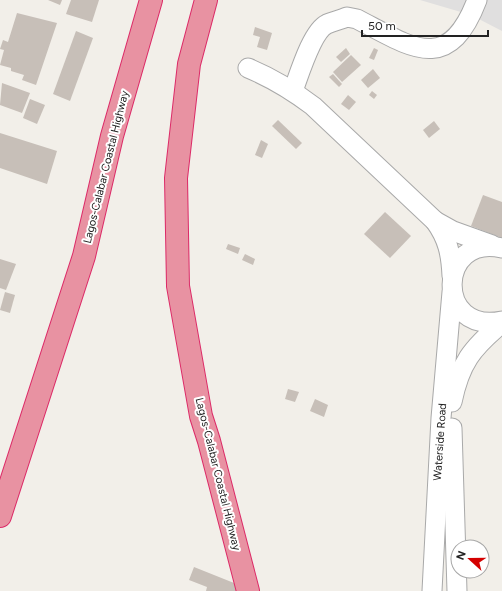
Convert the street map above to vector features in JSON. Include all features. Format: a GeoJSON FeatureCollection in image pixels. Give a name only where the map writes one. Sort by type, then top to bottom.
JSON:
{"type":"FeatureCollection","features":[{"type":"Feature","properties":{"kind":"highway","name":"Lagos-Calabar Coastal Highway"},"geometry":{"type":"LineString","coordinates":[[0,516],[84,256],[112,136],[151,0]]}},
{"type":"Feature","properties":{"kind":"highway","name":"Lagos-Calabar Coastal Highway"},"geometry":{"type":"LineString","coordinates":[[206,0],[188,64],[176,178],[178,286],[201,416],[210,442],[248,591]]}},
{"type":"Feature","properties":{"kind":"street"},"geometry":{"type":"LineString","coordinates":[[293,90],[316,34],[326,24],[337,22],[347,17],[357,19],[416,48],[440,47],[453,41],[471,15],[477,0]]}},
{"type":"Feature","properties":{"kind":"street"},"geometry":{"type":"LineString","coordinates":[[248,68],[270,77],[293,90],[313,106],[435,221],[444,234],[449,246],[452,284],[457,305],[466,315],[478,322],[491,324],[502,322]]}},
{"type":"Feature","properties":{"kind":"street"},"geometry":{"type":"LineString","coordinates":[[435,221],[453,231],[497,246]]}},
{"type":"Feature","properties":{"kind":"street"},"geometry":{"type":"LineString","coordinates":[[452,284],[457,263],[467,253],[479,247],[497,246]]}},
{"type":"Feature","properties":{"kind":"street","name":"Waterside Road"},"geometry":{"type":"LineString","coordinates":[[432,591],[441,418],[452,284]]}},
{"type":"Feature","properties":{"kind":"street","name":"Waterside Road"},"geometry":{"type":"LineString","coordinates":[[456,591],[452,401],[465,361],[482,340],[502,322]]}},
{"type":"Feature","properties":{"kind":"shaded area"},"geometry":{"type":"Polygon","coordinates":[[[420,0],[502,0],[502,31],[471,15],[420,0]]]}},
{"type":"Feature","properties":{"kind":"building"},"geometry":{"type":"Polygon","coordinates":[[[48,0],[62,0],[60,5],[48,0]]]}},
{"type":"Feature","properties":{"kind":"building"},"geometry":{"type":"Polygon","coordinates":[[[71,0],[99,0],[92,22],[66,14],[71,0]]]}},
{"type":"Feature","properties":{"kind":"building"},"geometry":{"type":"Polygon","coordinates":[[[17,13],[57,23],[36,85],[22,80],[24,75],[11,71],[11,68],[0,65],[4,50],[0,49],[3,40],[8,42],[17,13]]]}},
{"type":"Feature","properties":{"kind":"building"},"geometry":{"type":"Polygon","coordinates":[[[255,27],[272,33],[267,50],[257,47],[260,37],[253,35],[255,27]]]}},
{"type":"Feature","properties":{"kind":"building"},"geometry":{"type":"Polygon","coordinates":[[[76,31],[93,38],[70,101],[53,94],[76,31]]]}},
{"type":"Feature","properties":{"kind":"building"},"geometry":{"type":"Polygon","coordinates":[[[346,48],[350,54],[341,62],[336,57],[346,48]]]}},
{"type":"Feature","properties":{"kind":"building"},"geometry":{"type":"Polygon","coordinates":[[[374,48],[378,50],[374,60],[369,58],[374,48]]]}},
{"type":"Feature","properties":{"kind":"building"},"geometry":{"type":"Polygon","coordinates":[[[351,55],[361,65],[342,82],[333,72],[351,55]]]}},
{"type":"Feature","properties":{"kind":"building"},"geometry":{"type":"Polygon","coordinates":[[[373,69],[380,78],[368,88],[361,80],[373,69]]]}},
{"type":"Feature","properties":{"kind":"building"},"geometry":{"type":"Polygon","coordinates":[[[333,74],[342,84],[339,87],[329,77],[333,74]]]}},
{"type":"Feature","properties":{"kind":"building"},"geometry":{"type":"Polygon","coordinates":[[[2,83],[30,93],[22,113],[0,105],[2,83]]]}},
{"type":"Feature","properties":{"kind":"building"},"geometry":{"type":"Polygon","coordinates":[[[372,91],[377,95],[374,99],[369,95],[372,91]]]}},
{"type":"Feature","properties":{"kind":"building"},"geometry":{"type":"Polygon","coordinates":[[[348,95],[356,102],[349,110],[341,104],[348,95]]]}},
{"type":"Feature","properties":{"kind":"building"},"geometry":{"type":"Polygon","coordinates":[[[30,99],[45,105],[37,124],[23,118],[30,99]]]}},
{"type":"Feature","properties":{"kind":"building"},"geometry":{"type":"Polygon","coordinates":[[[278,120],[302,143],[296,149],[272,126],[278,120]]]}},
{"type":"Feature","properties":{"kind":"building"},"geometry":{"type":"Polygon","coordinates":[[[434,121],[440,129],[429,138],[423,130],[434,121]]]}},
{"type":"Feature","properties":{"kind":"building"},"geometry":{"type":"Polygon","coordinates":[[[0,133],[57,151],[47,184],[0,168],[0,133]]]}},
{"type":"Feature","properties":{"kind":"building"},"geometry":{"type":"Polygon","coordinates":[[[261,140],[268,144],[262,158],[255,155],[261,140]]]}},
{"type":"Feature","properties":{"kind":"building"},"geometry":{"type":"Polygon","coordinates":[[[483,195],[502,202],[502,238],[471,226],[483,195]]]}},
{"type":"Feature","properties":{"kind":"building"},"geometry":{"type":"Polygon","coordinates":[[[385,212],[411,236],[390,258],[364,234],[385,212]]]}},
{"type":"Feature","properties":{"kind":"building"},"geometry":{"type":"Polygon","coordinates":[[[228,244],[240,248],[238,254],[226,249],[228,244]]]}},
{"type":"Feature","properties":{"kind":"building"},"geometry":{"type":"Polygon","coordinates":[[[245,254],[255,259],[253,265],[242,260],[245,254]]]}},
{"type":"Feature","properties":{"kind":"building"},"geometry":{"type":"Polygon","coordinates":[[[0,259],[16,264],[6,290],[0,288],[0,259]]]}},
{"type":"Feature","properties":{"kind":"building"},"geometry":{"type":"Polygon","coordinates":[[[5,292],[15,295],[10,313],[0,310],[5,292]]]}},
{"type":"Feature","properties":{"kind":"building"},"geometry":{"type":"Polygon","coordinates":[[[288,389],[299,392],[295,402],[285,399],[288,389]]]}},
{"type":"Feature","properties":{"kind":"building"},"geometry":{"type":"Polygon","coordinates":[[[315,399],[328,405],[324,417],[310,411],[315,399]]]}},
{"type":"Feature","properties":{"kind":"building"},"geometry":{"type":"Polygon","coordinates":[[[194,567],[254,591],[206,591],[207,587],[189,580],[194,567]]]}}]}
